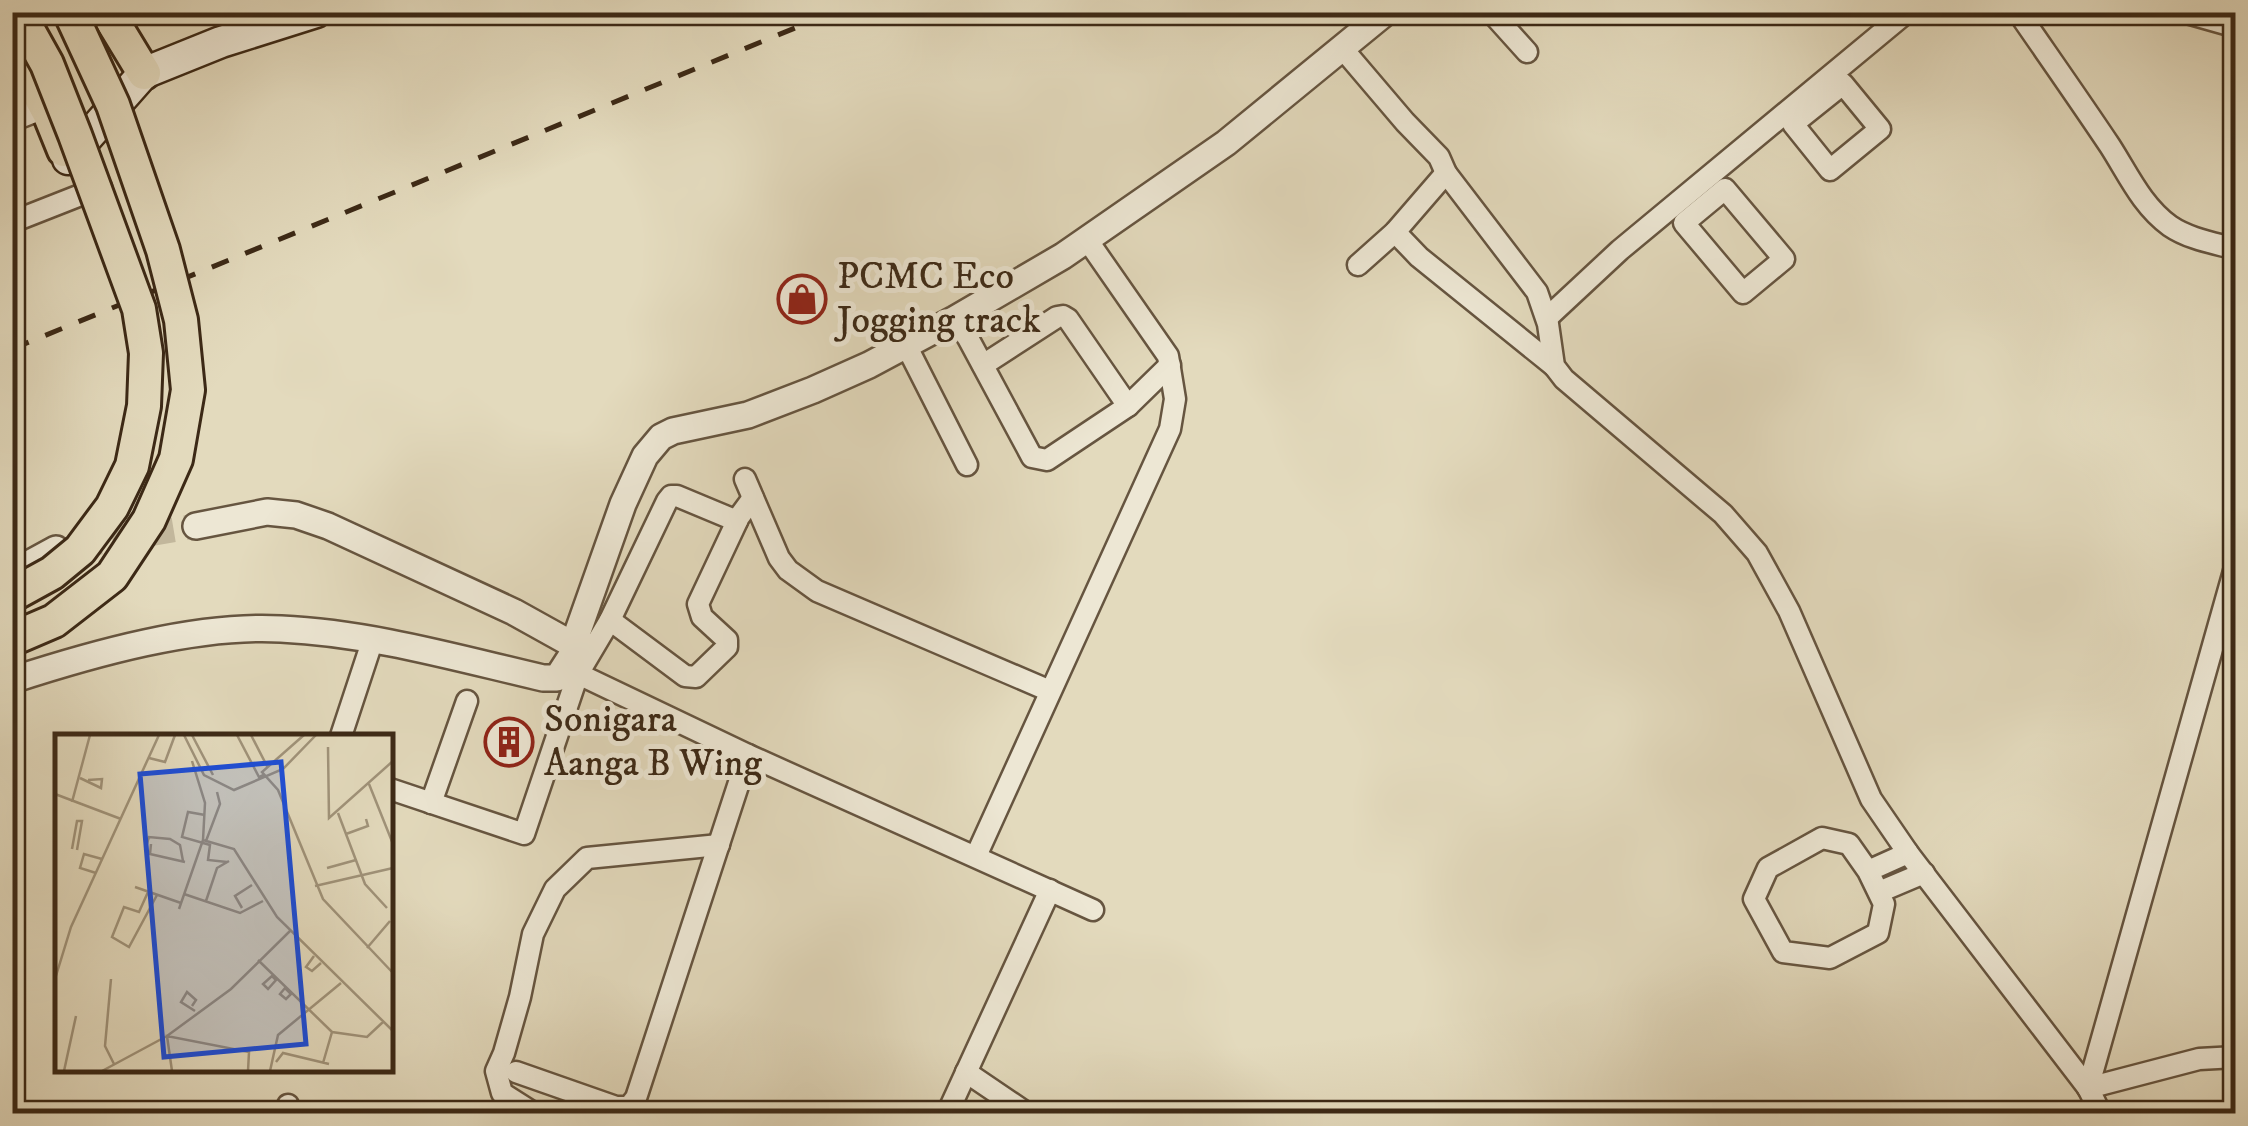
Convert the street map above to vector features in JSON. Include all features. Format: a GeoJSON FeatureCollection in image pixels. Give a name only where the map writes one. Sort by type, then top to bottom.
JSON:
{"type":"FeatureCollection","features":[{"type":"Feature","properties":{"kind":"main road"},"geometry":{"type":"LineString","coordinates":[[12,595],[52,574],[80,550],[112,507],[132,466],[144,406],[146,353],[139,309],[76,135],[47,64],[18,12]]}},
{"type":"Feature","properties":{"kind":"main road"},"geometry":{"type":"LineString","coordinates":[[12,639],[54,621],[112,576],[149,520],[176,458],[188,390],[182,320],[163,250],[113,106],[70,12]]}},
{"type":"Feature","properties":{"kind":"main road"},"geometry":{"type":"LineString","coordinates":[[108,12],[144,73]]}},
{"type":"Feature","properties":{"kind":"main road"},"geometry":{"type":"LineString","coordinates":[[12,44],[44,104],[78,149],[144,73],[222,42],[316,12]]}},
{"type":"Feature","properties":{"kind":"street"},"geometry":{"type":"LineString","coordinates":[[392,789],[524,834],[573,663],[578,630],[623,504],[645,456],[661,437],[673,431],[748,416],[813,390],[955,319],[1088,241],[1226,144],[1386,12]]}},
{"type":"Feature","properties":{"kind":"street"},"geometry":{"type":"LineString","coordinates":[[1491,12],[1527,52]]}},
{"type":"Feature","properties":{"kind":"street"},"geometry":{"type":"LineString","coordinates":[[1681,212],[1834,81],[1906,12]]}},
{"type":"Feature","properties":{"kind":"street"},"geometry":{"type":"LineString","coordinates":[[2018,12],[2156,214],[2173,228],[2236,249]]}},
{"type":"Feature","properties":{"kind":"street"},"geometry":{"type":"LineString","coordinates":[[2183,12],[2236,26]]}},
{"type":"Feature","properties":{"kind":"street"},"geometry":{"type":"LineString","coordinates":[[1342,48],[1439,157],[1446,173],[1537,292],[1547,318],[1554,366]]}},
{"type":"Feature","properties":{"kind":"street"},"geometry":{"type":"LineString","coordinates":[[1792,116],[1830,170],[1880,129],[1843,84],[1834,81]]}},
{"type":"Feature","properties":{"kind":"street"},"geometry":{"type":"LineString","coordinates":[[12,118],[44,104]]}},
{"type":"Feature","properties":{"kind":"street"},"geometry":{"type":"LineString","coordinates":[[12,222],[108,185],[78,149]]}},
{"type":"Feature","properties":{"kind":"street"},"geometry":{"type":"LineString","coordinates":[[1358,265],[1395,232],[1446,173]]}},
{"type":"Feature","properties":{"kind":"street"},"geometry":{"type":"LineString","coordinates":[[1547,318],[1620,250],[1681,212],[1724,189],[1784,259],[1743,294],[1684,223],[1681,212]]}},
{"type":"Feature","properties":{"kind":"street"},"geometry":{"type":"LineString","coordinates":[[1395,232],[1419,257],[1554,366],[1575,390],[1723,514],[1757,553],[1789,611],[1866,789],[1908,853],[2088,1088],[2101,1114]]}},
{"type":"Feature","properties":{"kind":"street"},"geometry":{"type":"LineString","coordinates":[[976,856],[1170,429],[1175,399],[1168,356],[1088,241]]}},
{"type":"Feature","properties":{"kind":"street"},"geometry":{"type":"LineString","coordinates":[[982,365],[1063,316],[1128,406]]}},
{"type":"Feature","properties":{"kind":"street"},"geometry":{"type":"LineString","coordinates":[[955,319],[1032,457],[1038,460],[1047,460],[1128,406],[1170,365]]}},
{"type":"Feature","properties":{"kind":"street"},"geometry":{"type":"LineString","coordinates":[[906,345],[967,465]]}},
{"type":"Feature","properties":{"kind":"street"},"geometry":{"type":"LineString","coordinates":[[610,620],[685,676],[696,677],[727,647],[727,640],[702,617],[698,604],[749,488],[779,558],[800,579],[1050,690]]}},
{"type":"Feature","properties":{"kind":"street"},"geometry":{"type":"LineString","coordinates":[[12,680],[76,659],[208,632],[278,628],[354,635],[557,678],[610,620],[671,496],[737,521]]}},
{"type":"Feature","properties":{"kind":"street"},"geometry":{"type":"LineString","coordinates":[[196,526],[267,512],[296,515],[328,526],[553,632],[573,663],[748,755],[1094,910]]}},
{"type":"Feature","properties":{"kind":"street"},"geometry":{"type":"LineString","coordinates":[[12,573],[56,549]]}},
{"type":"Feature","properties":{"kind":"street"},"geometry":{"type":"LineString","coordinates":[[2088,1088],[2236,564]]}},
{"type":"Feature","properties":{"kind":"street"},"geometry":{"type":"LineString","coordinates":[[342,734],[373,640]]}},
{"type":"Feature","properties":{"kind":"street"},"geometry":{"type":"LineString","coordinates":[[431,804],[467,701]]}},
{"type":"Feature","properties":{"kind":"street"},"geometry":{"type":"LineString","coordinates":[[516,1072],[616,1107],[628,1106],[636,1098],[748,755]]}},
{"type":"Feature","properties":{"kind":"street"},"geometry":{"type":"LineString","coordinates":[[1822,838],[1848,844],[1868,871],[1884,904],[1878,933],[1830,958],[1784,952],[1754,900],[1768,868],[1822,838]]}},
{"type":"Feature","properties":{"kind":"street"},"geometry":{"type":"LineString","coordinates":[[535,1114],[502,1093],[496,1071],[520,997],[533,934],[555,889],[586,858],[718,845]]}},
{"type":"Feature","properties":{"kind":"street"},"geometry":{"type":"LineString","coordinates":[[1868,871],[1908,853]]}},
{"type":"Feature","properties":{"kind":"street"},"geometry":{"type":"LineString","coordinates":[[1879,892],[1924,873]]}},
{"type":"Feature","properties":{"kind":"street"},"geometry":{"type":"LineString","coordinates":[[946,1114],[1050,890]]}},
{"type":"Feature","properties":{"kind":"street"},"geometry":{"type":"LineString","coordinates":[[2088,1088],[2199,1059],[2236,1058]]}},
{"type":"Feature","properties":{"kind":"street"},"geometry":{"type":"LineString","coordinates":[[966,1072],[1028,1114]]}},
{"type":"Feature","properties":{"kind":"tunnel"},"geometry":{"type":"LineString","coordinates":[[76,546],[196,526]]}},
{"type":"Feature","properties":{"kind":"railway"},"geometry":{"type":"LineString","coordinates":[[12,349],[834,12]]}},
{"type":"Feature","properties":{"kind":"place","name":"PCMC Eco Jogging track"},"geometry":{"type":"Point","coordinates":[802,299]}},
{"type":"Feature","properties":{"kind":"place","name":"Sonigara Aanga B Wing"},"geometry":{"type":"Point","coordinates":[509,742]}}]}
